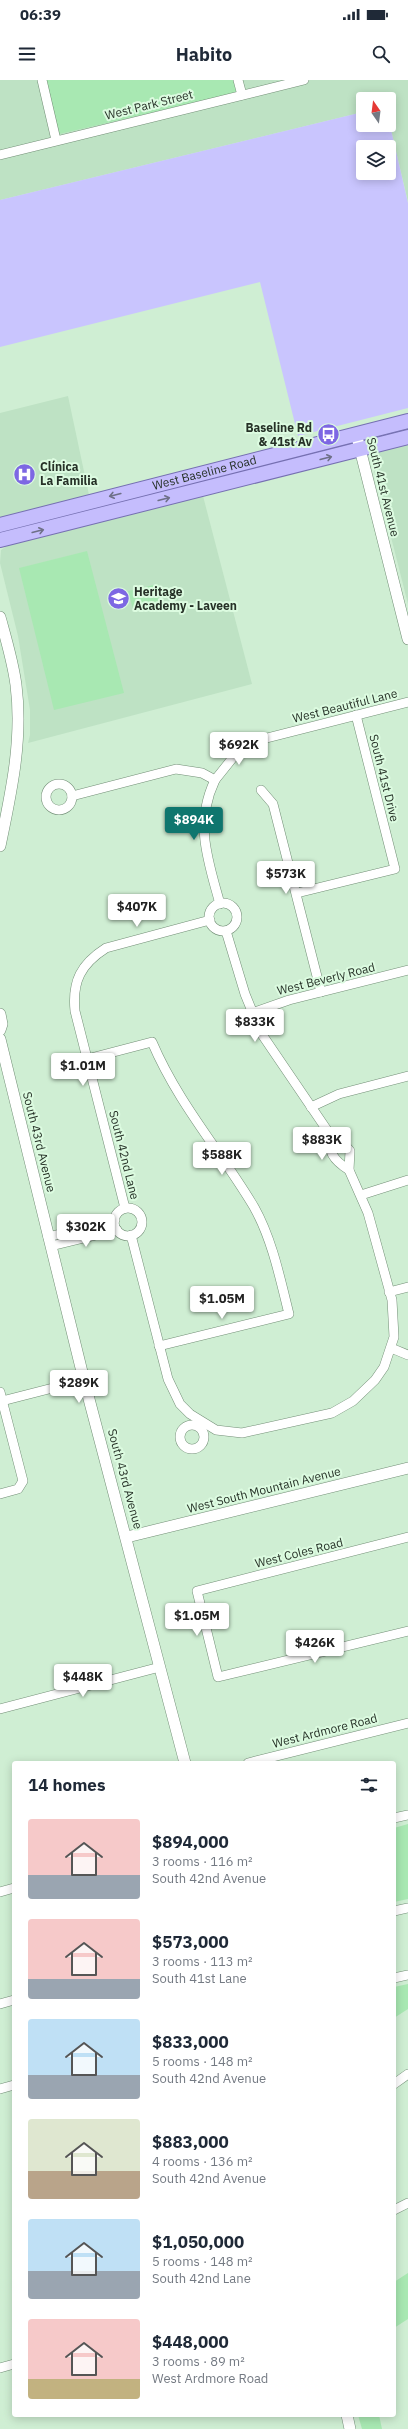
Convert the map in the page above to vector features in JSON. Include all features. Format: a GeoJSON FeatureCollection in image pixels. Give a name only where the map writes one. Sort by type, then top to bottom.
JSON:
{"type":"FeatureCollection","features":[{"type":"Feature","properties":{"kind":"main road","name":"West Baseline Road"},"geometry":{"type":"LineString","coordinates":[[0,524],[408,421]]}},
{"type":"Feature","properties":{"kind":"main road","name":"West Baseline Road"},"geometry":{"type":"LineString","coordinates":[[0,540],[408,437]]}},
{"type":"Feature","properties":{"kind":"street"},"geometry":{"type":"LineString","coordinates":[[42,80],[56,140]]}},
{"type":"Feature","properties":{"kind":"street"},"geometry":{"type":"LineString","coordinates":[[238,80],[242,95]]}},
{"type":"Feature","properties":{"kind":"street","name":"West Park Street"},"geometry":{"type":"LineString","coordinates":[[0,155],[304,80]]}},
{"type":"Feature","properties":{"kind":"street","name":"South 41st Avenue"},"geometry":{"type":"LineString","coordinates":[[356,435],[408,639]]}},
{"type":"Feature","properties":{"kind":"street"},"geometry":{"type":"LineString","coordinates":[[0,617],[12,663],[18,715],[16,758],[0,846]]}},
{"type":"Feature","properties":{"kind":"street","name":"West Beautiful Lane"},"geometry":{"type":"LineString","coordinates":[[220,904],[203,836],[206,803],[216,780],[235,755],[259,740],[408,702]]}},
{"type":"Feature","properties":{"kind":"street","name":"South 41st Drive"},"geometry":{"type":"LineString","coordinates":[[296,893],[395,869],[356,715]]}},
{"type":"Feature","properties":{"kind":"street"},"geometry":{"type":"LineString","coordinates":[[72,796],[176,769],[202,773],[216,780]]}},
{"type":"Feature","properties":{"kind":"street"},"geometry":{"type":"LineString","coordinates":[[261,790],[273,804],[321,992]]}},
{"type":"Feature","properties":{"kind":"street"},"geometry":{"type":"LineString","coordinates":[[220,904],[229,905],[237,917],[234,926],[226,931],[214,928],[210,920],[211,912],[220,904]]}},
{"type":"Feature","properties":{"kind":"street","name":"South 42nd Lane"},"geometry":{"type":"LineString","coordinates":[[125,1208],[87,1059],[74,995],[82,968],[94,956],[106,948],[210,920]]}},
{"type":"Feature","properties":{"kind":"street"},"geometry":{"type":"LineString","coordinates":[[49,1241],[117,1230],[124,1234],[131,1235],[159,1346],[173,1392],[180,1404],[200,1425],[216,1430],[242,1433],[332,1413],[353,1401],[375,1380],[384,1367],[391,1348],[394,1320],[389,1292],[361,1195],[349,1170],[350,1151],[339,1138],[329,1133],[273,1051],[252,1013],[226,931]]}},
{"type":"Feature","properties":{"kind":"street","name":"West Beverly Road"},"geometry":{"type":"LineString","coordinates":[[252,1013],[289,1000],[408,970]]}},
{"type":"Feature","properties":{"kind":"street"},"geometry":{"type":"LineString","coordinates":[[0,1014],[2,1024],[0,1030]]}},
{"type":"Feature","properties":{"kind":"street","name":"South 43rd Avenue"},"geometry":{"type":"LineString","coordinates":[[0,1039],[84,1380],[127,1537],[184,1761]]}},
{"type":"Feature","properties":{"kind":"street"},"geometry":{"type":"LineString","coordinates":[[87,1059],[152,1042],[165,1072],[189,1112],[255,1208],[271,1250],[289,1314],[159,1346]]}},
{"type":"Feature","properties":{"kind":"street"},"geometry":{"type":"LineString","coordinates":[[311,1107],[339,1094],[408,1076]]}},
{"type":"Feature","properties":{"kind":"street"},"geometry":{"type":"LineString","coordinates":[[329,1133],[329,1151],[333,1159],[349,1170]]}},
{"type":"Feature","properties":{"kind":"street"},"geometry":{"type":"LineString","coordinates":[[361,1195],[408,1180]]}},
{"type":"Feature","properties":{"kind":"street","name":"South 42nd Lane"},"geometry":{"type":"LineString","coordinates":[[115,1220],[118,1213],[125,1208],[136,1210],[142,1220],[140,1228],[131,1235]]}},
{"type":"Feature","properties":{"kind":"street"},"geometry":{"type":"LineString","coordinates":[[49,1241],[115,1220],[117,1230]]}},
{"type":"Feature","properties":{"kind":"street"},"geometry":{"type":"LineString","coordinates":[[389,1292],[408,1287]]}},
{"type":"Feature","properties":{"kind":"street"},"geometry":{"type":"LineString","coordinates":[[391,1348],[408,1354]]}},
{"type":"Feature","properties":{"kind":"street"},"geometry":{"type":"LineString","coordinates":[[0,1494],[21,1487],[23,1481],[1,1396],[84,1380]]}},
{"type":"Feature","properties":{"kind":"street","name":"West South Mountain Avenue"},"geometry":{"type":"LineString","coordinates":[[127,1537],[408,1468]]}},
{"type":"Feature","properties":{"kind":"street","name":"West Coles Road"},"geometry":{"type":"LineString","coordinates":[[408,1537],[197,1591],[218,1677],[408,1630]]}},
{"type":"Feature","properties":{"kind":"street"},"geometry":{"type":"LineString","coordinates":[[0,1710],[160,1667]]}},
{"type":"Feature","properties":{"kind":"street","name":"West Ardmore Road"},"geometry":{"type":"LineString","coordinates":[[256,1761],[408,1723]]}},
{"type":"Feature","properties":{"kind":"street"},"geometry":{"type":"LineString","coordinates":[[396,1818],[408,1815]]}},
{"type":"Feature","properties":{"kind":"street"},"geometry":{"type":"LineString","coordinates":[[0,1892],[12,1889]]}},
{"type":"Feature","properties":{"kind":"street"},"geometry":{"type":"LineString","coordinates":[[396,1911],[408,1908]]}},
{"type":"Feature","properties":{"kind":"street"},"geometry":{"type":"LineString","coordinates":[[396,1978],[408,1975]]}},
{"type":"Feature","properties":{"kind":"street"},"geometry":{"type":"LineString","coordinates":[[0,2004],[12,2001]]}},
{"type":"Feature","properties":{"kind":"street"},"geometry":{"type":"LineString","coordinates":[[396,2083],[408,2074]]}},
{"type":"Feature","properties":{"kind":"street"},"geometry":{"type":"LineString","coordinates":[[0,2089],[12,2086]]}},
{"type":"Feature","properties":{"kind":"street"},"geometry":{"type":"LineString","coordinates":[[396,2209],[408,2203]]}},
{"type":"Feature","properties":{"kind":"street"},"geometry":{"type":"LineString","coordinates":[[0,2368],[12,2365]]}},
{"type":"Feature","properties":{"kind":"street"},"geometry":{"type":"LineString","coordinates":[[347,2417],[350,2429]]}},
{"type":"Feature","properties":{"kind":"shaded area"},"geometry":{"type":"Polygon","coordinates":[[[0,80],[408,80],[408,202],[396,151],[396,140],[393,140],[392,132],[396,132],[396,92],[356,92],[356,114],[0,200],[0,80]]]}},
{"type":"Feature","properties":{"kind":"shaded area"},"geometry":{"type":"Polygon","coordinates":[[[356,114],[356,132],[392,132],[393,140],[356,140],[356,180],[396,180],[396,151],[408,203],[408,408],[298,436],[260,282],[0,347],[0,200],[356,114]]]}},
{"type":"Feature","properties":{"kind":"shaded area"},"geometry":{"type":"Polygon","coordinates":[[[68,396],[89,495],[0,518],[0,413],[68,396]]]}},
{"type":"Feature","properties":{"kind":"shaded area"},"geometry":{"type":"Polygon","coordinates":[[[408,444],[408,604],[373,466],[374,457],[381,451],[408,444]]]}},
{"type":"Feature","properties":{"kind":"shaded area","name":"Heritage Academy - Laveen"},"geometry":{"type":"Polygon","coordinates":[[[203,496],[252,684],[28,743],[30,735],[30,710],[18,636],[0,563],[1,550],[7,546],[203,496]]]}},
{"type":"Feature","properties":{"kind":"green space"},"geometry":{"type":"Polygon","coordinates":[[[46,80],[234,80],[237,93],[59,134],[46,80]]]}},
{"type":"Feature","properties":{"kind":"green space"},"geometry":{"type":"Polygon","coordinates":[[[87,551],[124,693],[54,710],[19,568],[87,551]]]}},
{"type":"Feature","properties":{"kind":"green space"},"geometry":{"type":"Polygon","coordinates":[[[158,584],[163,602],[133,609],[128,591],[158,584]]]}},
{"type":"Feature","properties":{"kind":"green space"},"geometry":{"type":"Polygon","coordinates":[[[408,1824],[408,1899],[396,1902],[396,1827],[408,1824]]]}},
{"type":"Feature","properties":{"kind":"green space"},"geometry":{"type":"Polygon","coordinates":[[[408,1984],[408,2009],[396,2017],[396,1987],[408,1984]]]}},
{"type":"Feature","properties":{"kind":"green space"},"geometry":{"type":"Polygon","coordinates":[[[408,2273],[408,2319],[396,2327],[396,2281],[408,2273]]]}},
{"type":"Feature","properties":{"kind":"green space"},"geometry":{"type":"Polygon","coordinates":[[[359,2417],[379,2417],[382,2429],[362,2429],[359,2417]]]}},
{"type":"Feature","properties":{"kind":"place","name":"Baseline Rd & 41st Av"},"geometry":{"type":"Point","coordinates":[328,435]}},
{"type":"Feature","properties":{"kind":"place","name":"Clínica La Familia"},"geometry":{"type":"Point","coordinates":[25,474]}},
{"type":"Feature","properties":{"kind":"place","name":"Heritage Academy - Laveen"},"geometry":{"type":"Point","coordinates":[119,599]}}]}
